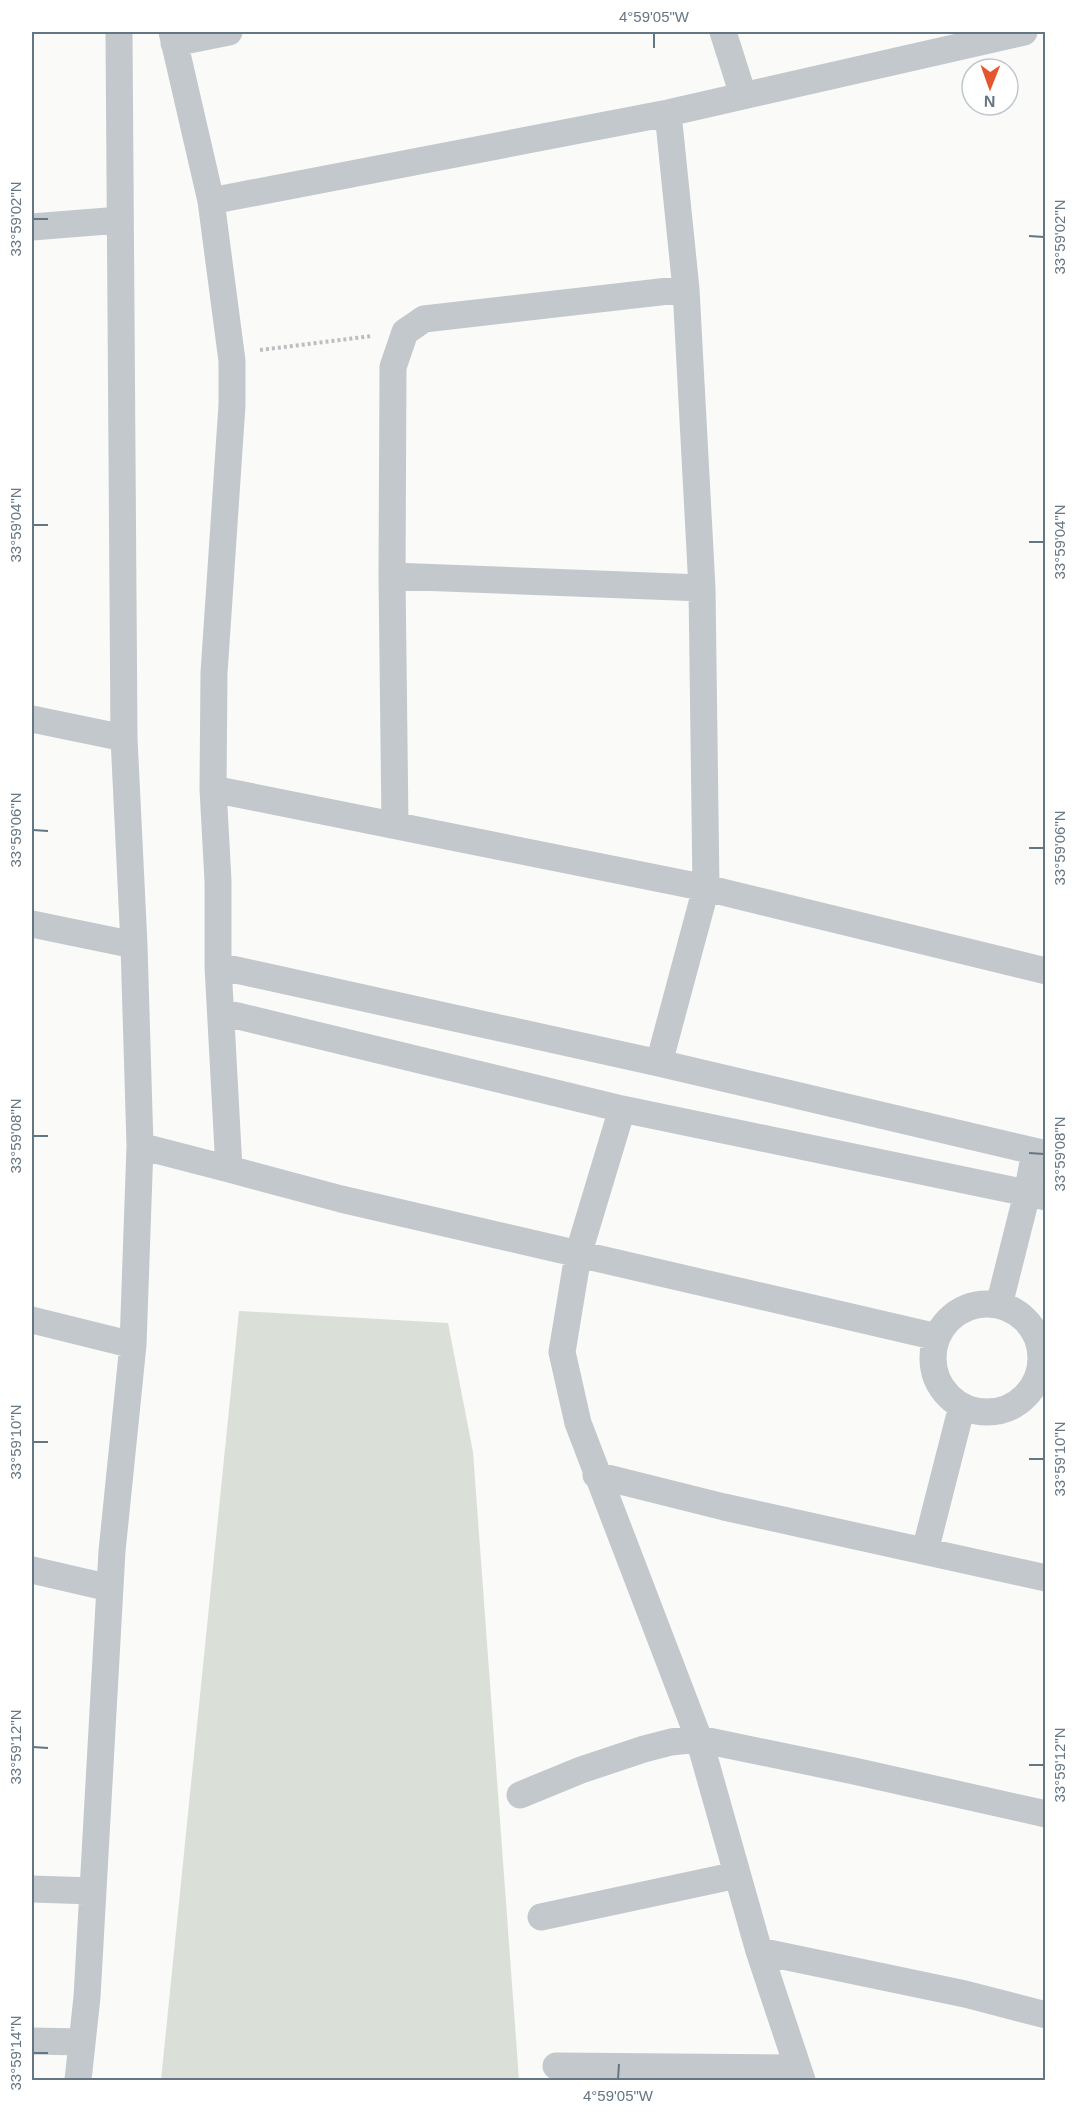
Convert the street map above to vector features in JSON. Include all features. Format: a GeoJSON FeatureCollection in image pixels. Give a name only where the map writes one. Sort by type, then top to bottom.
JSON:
{"type":"FeatureCollection","features":[{"type":"Feature","properties":{"kind":"street"},"geometry":{"type":"LineString","coordinates":[[78,2080],[93,1891],[110,1588],[133,1345],[140,1146],[134,945],[124,738],[119,32]]}},
{"type":"Feature","properties":{"kind":"street"},"geometry":{"type":"LineString","coordinates":[[229,32],[173,37],[211,201],[231,354],[232,405],[214,673],[213,789],[218,881],[218,966],[229,1169]]}},
{"type":"Feature","properties":{"kind":"street"},"geometry":{"type":"LineString","coordinates":[[723,32],[743,95]]}},
{"type":"Feature","properties":{"kind":"street"},"geometry":{"type":"LineString","coordinates":[[211,201],[668,113],[1024,32]]}},
{"type":"Feature","properties":{"kind":"street"},"geometry":{"type":"LineString","coordinates":[[659,1063],[706,888],[702,588],[686,289],[668,113]]}},
{"type":"Feature","properties":{"kind":"street"},"geometry":{"type":"LineString","coordinates":[[32,227],[120,220]]}},
{"type":"Feature","properties":{"kind":"street"},"geometry":{"type":"LineString","coordinates":[[395,825],[392,576],[393,367],[405,332],[424,319],[686,289]]}},
{"type":"Feature","properties":{"kind":"street"},"geometry":{"type":"LineString","coordinates":[[392,576],[702,588]]}},
{"type":"Feature","properties":{"kind":"street"},"geometry":{"type":"LineString","coordinates":[[32,719],[124,738]]}},
{"type":"Feature","properties":{"kind":"street"},"geometry":{"type":"LineString","coordinates":[[213,789],[706,888],[1046,971]]}},
{"type":"Feature","properties":{"kind":"street"},"geometry":{"type":"LineString","coordinates":[[32,924],[134,945]]}},
{"type":"Feature","properties":{"kind":"street"},"geometry":{"type":"LineString","coordinates":[[218,966],[659,1063],[1040,1153],[1036,1196],[999,1305]]}},
{"type":"Feature","properties":{"kind":"street"},"geometry":{"type":"LineString","coordinates":[[221,1012],[622,1109],[1036,1196]]}},
{"type":"Feature","properties":{"kind":"street"},"geometry":{"type":"LineString","coordinates":[[556,2066],[800,2074],[759,1951],[699,1739],[596,1474],[578,1423],[562,1352],[578,1255],[622,1109]]}},
{"type":"Feature","properties":{"kind":"street"},"geometry":{"type":"LineString","coordinates":[[140,1146],[341,1199],[937,1337]]}},
{"type":"Feature","properties":{"kind":"street"},"geometry":{"type":"LineString","coordinates":[[974,1305],[999,1305],[1016,1311],[1029,1323],[1037,1338],[1042,1372],[1031,1389],[1017,1402],[1000,1410],[981,1411],[962,1406],[946,1394],[936,1377],[933,1357],[937,1337],[952,1316],[974,1305]]}},
{"type":"Feature","properties":{"kind":"street"},"geometry":{"type":"LineString","coordinates":[[32,1320],[133,1345]]}},
{"type":"Feature","properties":{"kind":"street"},"geometry":{"type":"LineString","coordinates":[[925,1551],[962,1406]]}},
{"type":"Feature","properties":{"kind":"street"},"geometry":{"type":"LineString","coordinates":[[596,1474],[724,1507],[1046,1578]]}},
{"type":"Feature","properties":{"kind":"street"},"geometry":{"type":"LineString","coordinates":[[32,1570],[110,1588]]}},
{"type":"Feature","properties":{"kind":"street"},"geometry":{"type":"LineString","coordinates":[[520,1795],[581,1770],[644,1749],[671,1742],[699,1739],[1046,1814]]}},
{"type":"Feature","properties":{"kind":"street"},"geometry":{"type":"LineString","coordinates":[[541,1917],[737,1875]]}},
{"type":"Feature","properties":{"kind":"street"},"geometry":{"type":"LineString","coordinates":[[32,1889],[93,1891]]}},
{"type":"Feature","properties":{"kind":"street"},"geometry":{"type":"LineString","coordinates":[[759,1951],[964,1994],[1046,2014]]}},
{"type":"Feature","properties":{"kind":"street"},"geometry":{"type":"LineString","coordinates":[[32,2041],[82,2042]]}},
{"type":"Feature","properties":{"kind":"path"},"geometry":{"type":"LineString","coordinates":[[231,354],[405,332]]}},
{"type":"Feature","properties":{"kind":"shaded area"},"geometry":{"type":"Polygon","coordinates":[[[239,1311],[448,1323],[473,1452],[519,2080],[161,2080],[239,1311]]]}}]}
